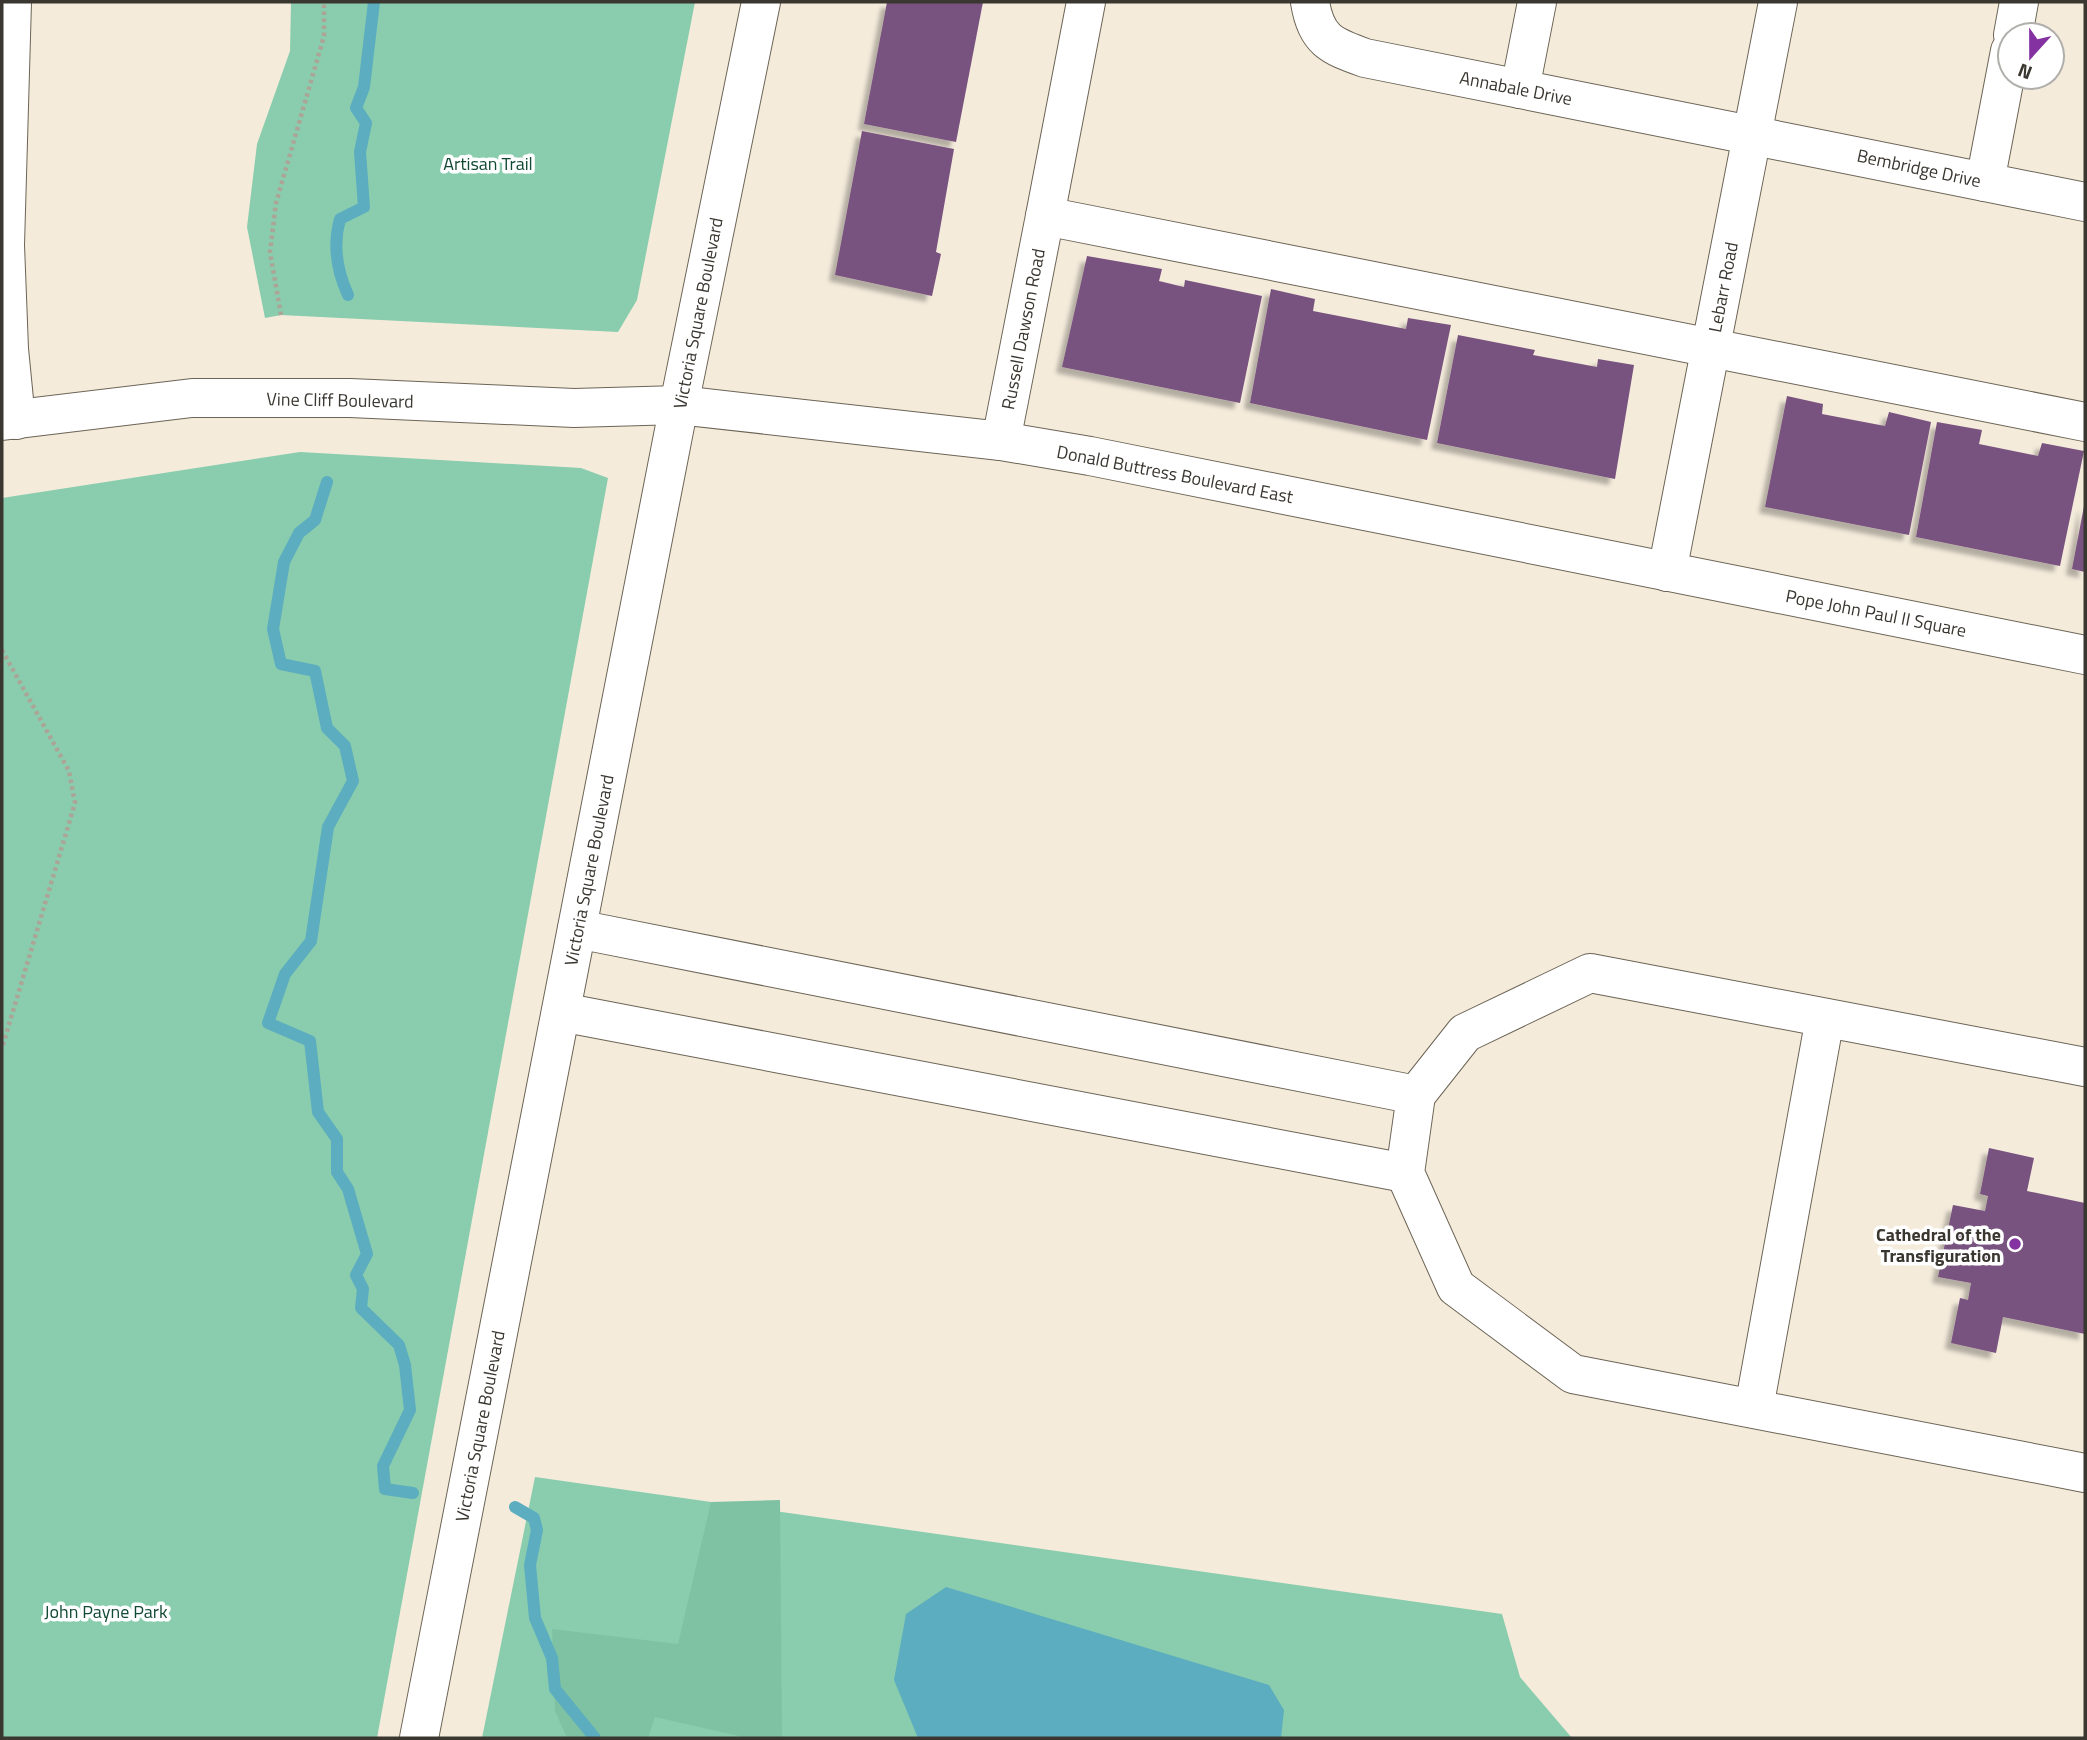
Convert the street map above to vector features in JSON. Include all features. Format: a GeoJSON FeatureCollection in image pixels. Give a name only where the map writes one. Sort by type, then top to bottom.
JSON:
{"type":"FeatureCollection","features":[{"type":"Feature","properties":{"kind":"street","name":"Victoria Square Boulevard"},"geometry":{"type":"LineString","coordinates":[[419,1738],[679,405],[761,2]]}},
{"type":"Feature","properties":{"kind":"street","name":"Russell Dawson Road"},"geometry":{"type":"LineString","coordinates":[[1001,441],[1086,2]]}},
{"type":"Feature","properties":{"kind":"street","name":"Annabale Drive"},"geometry":{"type":"LineString","coordinates":[[1310,2],[1313,24],[1333,47],[1366,58],[1752,134]]}},
{"type":"Feature","properties":{"kind":"street"},"geometry":{"type":"LineString","coordinates":[[1520,89],[1536,2]]}},
{"type":"Feature","properties":{"kind":"street","name":"Lebarr Road"},"geometry":{"type":"LineString","coordinates":[[1667,572],[1778,2]]}},
{"type":"Feature","properties":{"kind":"street"},"geometry":{"type":"LineString","coordinates":[[2016,21],[2020,2]]}},
{"type":"Feature","properties":{"kind":"street"},"geometry":{"type":"LineString","coordinates":[[8,24],[5,245],[9,420]]}},
{"type":"Feature","properties":{"kind":"street"},"geometry":{"type":"LineString","coordinates":[[1985,182],[2002,91]]}},
{"type":"Feature","properties":{"kind":"street","name":"Bembridge Drive"},"geometry":{"type":"LineString","coordinates":[[1752,134],[2085,202]]}},
{"type":"Feature","properties":{"kind":"street"},"geometry":{"type":"LineString","coordinates":[[1045,216],[2085,422]]}},
{"type":"Feature","properties":{"kind":"street","name":"Vine Cliff Boulevard"},"geometry":{"type":"LineString","coordinates":[[9,420],[192,398],[350,398],[574,408],[679,405]]}},
{"type":"Feature","properties":{"kind":"street","name":"Donald Buttress Boulevard East"},"geometry":{"type":"LineString","coordinates":[[679,405],[1001,441],[1667,572]]}},
{"type":"Feature","properties":{"kind":"street","name":"Pope John Paul II Square"},"geometry":{"type":"LineString","coordinates":[[1667,572],[2085,655]]}},
{"type":"Feature","properties":{"kind":"street"},"geometry":{"type":"LineString","coordinates":[[577,929],[1416,1095]]}},
{"type":"Feature","properties":{"kind":"street"},"geometry":{"type":"LineString","coordinates":[[2085,1067],[1590,973],[1465,1033],[1416,1095],[1405,1173],[1456,1287],[1573,1374],[2085,1473]]}},
{"type":"Feature","properties":{"kind":"street"},"geometry":{"type":"LineString","coordinates":[[561,1012],[1405,1173]]}},
{"type":"Feature","properties":{"kind":"street"},"geometry":{"type":"LineString","coordinates":[[1754,1408],[1825,1018]]}},
{"type":"Feature","properties":{"kind":"path"},"geometry":{"type":"LineString","coordinates":[[281,315],[270,252],[276,203],[324,36],[324,2]]}},
{"type":"Feature","properties":{"kind":"path"},"geometry":{"type":"LineString","coordinates":[[2,650],[69,771],[75,803],[2,1048]]}},
{"type":"Feature","properties":{"kind":"green space","name":"Artisan Trail"},"geometry":{"type":"Polygon","coordinates":[[[291,2],[695,2],[637,300],[618,332],[281,315],[265,318],[247,227],[257,144],[290,51],[291,2]]]}},
{"type":"Feature","properties":{"kind":"green space","name":"John Payne Park"},"geometry":{"type":"Polygon","coordinates":[[[300,452],[581,468],[608,478],[377,1738],[2,1738],[2,498],[300,452]]]}},
{"type":"Feature","properties":{"kind":"green space"},"geometry":{"type":"Polygon","coordinates":[[[535,1477],[1502,1614],[1520,1677],[1572,1738],[482,1738],[535,1477]]]}},
{"type":"Feature","properties":{"kind":"green space"},"geometry":{"type":"Polygon","coordinates":[[[780,1500],[782,1738],[748,1738],[655,1717],[648,1738],[567,1738],[555,1711],[552,1629],[678,1644],[711,1502],[780,1500]]]}},
{"type":"Feature","properties":{"kind":"water"},"geometry":{"type":"Polygon","coordinates":[[[946,1587],[1269,1685],[1284,1710],[1281,1738],[918,1738],[894,1680],[906,1614],[946,1587]]]}},
{"type":"Feature","properties":{"kind":"building"},"geometry":{"type":"Polygon","coordinates":[[[887,2],[983,2],[956,142],[864,124],[887,2]]]}},
{"type":"Feature","properties":{"kind":"building"},"geometry":{"type":"Polygon","coordinates":[[[862,131],[954,149],[936,252],[941,254],[932,296],[835,275],[862,131]]]}},
{"type":"Feature","properties":{"kind":"building"},"geometry":{"type":"Polygon","coordinates":[[[1087,256],[1162,269],[1159,281],[1184,287],[1185,280],[1262,296],[1240,403],[1062,367],[1087,256]]]}},
{"type":"Feature","properties":{"kind":"building"},"geometry":{"type":"Polygon","coordinates":[[[1271,289],[1315,299],[1313,311],[1406,329],[1408,318],[1451,325],[1427,440],[1250,403],[1271,289]]]}},
{"type":"Feature","properties":{"kind":"building"},"geometry":{"type":"Polygon","coordinates":[[[1458,335],[1535,350],[1533,355],[1597,367],[1598,359],[1634,365],[1615,479],[1437,443],[1458,335]]]}},
{"type":"Feature","properties":{"kind":"building"},"geometry":{"type":"Polygon","coordinates":[[[1787,396],[1823,404],[1822,414],[1885,426],[1889,412],[1931,422],[1909,535],[1765,507],[1787,396]]]}},
{"type":"Feature","properties":{"kind":"building"},"geometry":{"type":"Polygon","coordinates":[[[1937,422],[1982,430],[1979,444],[2038,456],[2042,443],[2084,451],[2060,566],[1916,537],[1937,422]]]}},
{"type":"Feature","properties":{"kind":"building"},"geometry":{"type":"Polygon","coordinates":[[[2085,506],[2085,572],[2072,569],[2085,506]]]}},
{"type":"Feature","properties":{"kind":"building","name":"Cathedral of the Transfiguration"},"geometry":{"type":"Polygon","coordinates":[[[1989,1148],[2034,1158],[2027,1191],[2085,1203],[2085,1334],[2003,1317],[1996,1353],[1951,1343],[1960,1298],[1968,1300],[1971,1283],[1938,1277],[1953,1205],[1985,1211],[1988,1196],[1980,1194],[1989,1148]]]}},
{"type":"Feature","properties":{"kind":"waterway"},"geometry":{"type":"LineString","coordinates":[[348,295],[339,267],[337,238],[340,219],[364,207],[360,152],[366,123],[356,108],[364,87],[374,2]]}},
{"type":"Feature","properties":{"kind":"waterway"},"geometry":{"type":"LineString","coordinates":[[327,482],[315,520],[299,533],[284,562],[273,629],[281,664],[315,671],[327,728],[345,746],[353,781],[328,827],[311,941],[285,974],[268,1023],[310,1041],[318,1112],[337,1139],[337,1172],[348,1189],[367,1254],[356,1275],[363,1289],[361,1308],[399,1345],[405,1365],[410,1410],[383,1466],[385,1489],[413,1493]]}},
{"type":"Feature","properties":{"kind":"waterway"},"geometry":{"type":"LineString","coordinates":[[515,1507],[534,1518],[537,1530],[530,1565],[535,1618],[552,1658],[555,1689],[595,1738]]}},
{"type":"Feature","properties":{"kind":"place","name":"Cathedral of the Transfiguration"},"geometry":{"type":"Point","coordinates":[2015,1244]}}]}
